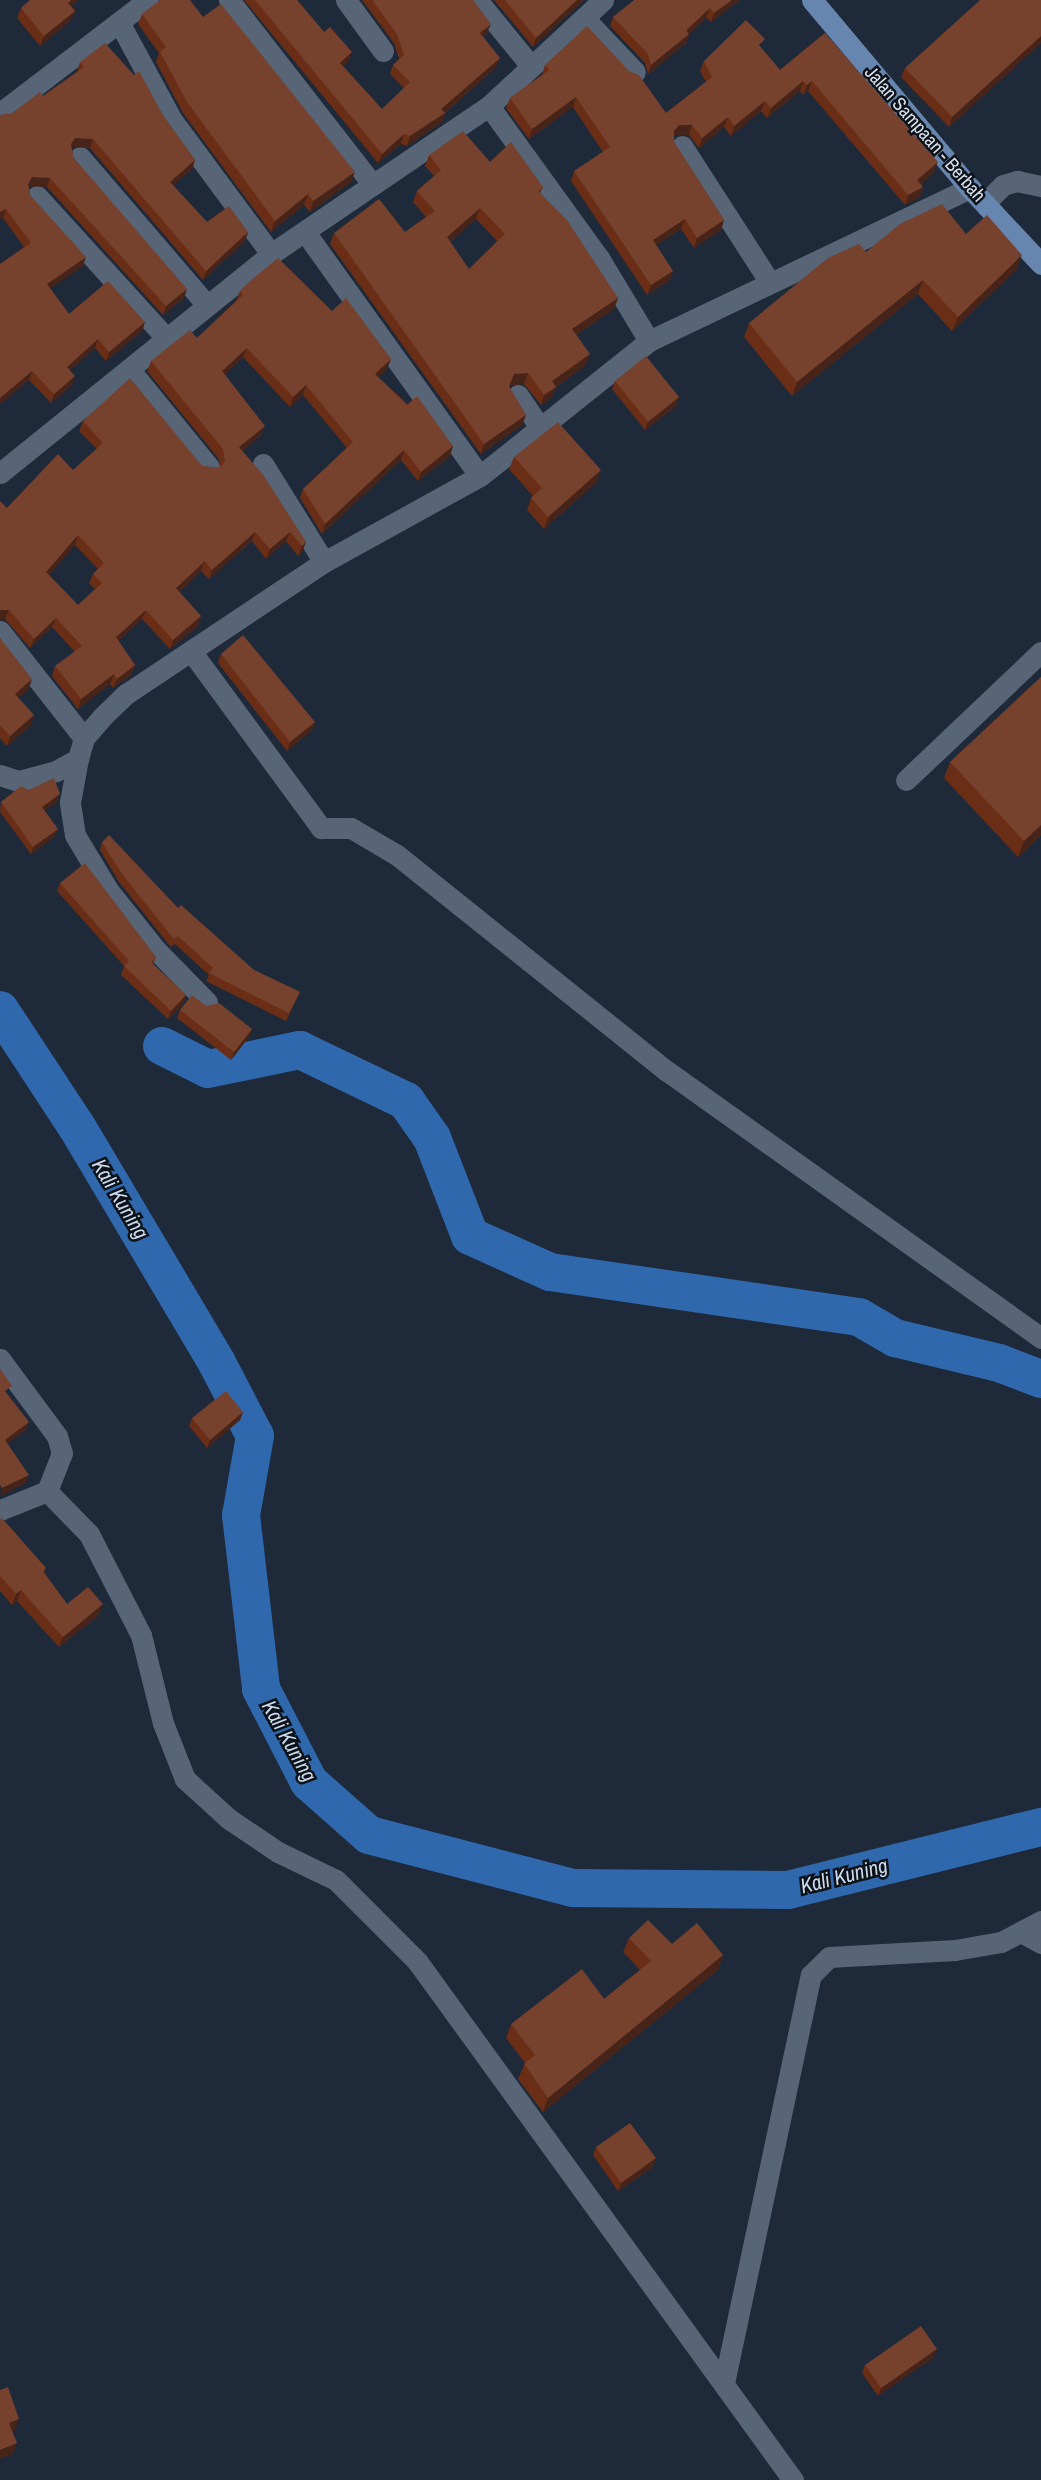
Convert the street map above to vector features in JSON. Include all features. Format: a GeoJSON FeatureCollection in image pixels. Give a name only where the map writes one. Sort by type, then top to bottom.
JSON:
{"type":"FeatureCollection","features":[{"type":"Feature","properties":{"kind":"main road","name":"Jalan Sampaan - Berbah"},"geometry":{"type":"LineString","coordinates":[[816,1],[977,195],[1041,264]]}},
{"type":"Feature","properties":{"kind":"street"},"geometry":{"type":"LineString","coordinates":[[0,112],[148,0]]}},
{"type":"Feature","properties":{"kind":"street"},"geometry":{"type":"LineString","coordinates":[[229,0],[373,185]]}},
{"type":"Feature","properties":{"kind":"street"},"geometry":{"type":"LineString","coordinates":[[346,0],[383,51]]}},
{"type":"Feature","properties":{"kind":"street"},"geometry":{"type":"LineString","coordinates":[[477,0],[531,66]]}},
{"type":"Feature","properties":{"kind":"street"},"geometry":{"type":"LineString","coordinates":[[0,473],[271,254],[489,106],[603,0]]}},
{"type":"Feature","properties":{"kind":"street"},"geometry":{"type":"LineString","coordinates":[[584,18],[635,72]]}},
{"type":"Feature","properties":{"kind":"street"},"geometry":{"type":"LineString","coordinates":[[119,22],[172,120],[271,254]]}},
{"type":"Feature","properties":{"kind":"street"},"geometry":{"type":"LineString","coordinates":[[489,106],[599,258],[649,341]]}},
{"type":"Feature","properties":{"kind":"street"},"geometry":{"type":"LineString","coordinates":[[682,146],[769,281]]}},
{"type":"Feature","properties":{"kind":"street"},"geometry":{"type":"LineString","coordinates":[[80,157],[207,305]]}},
{"type":"Feature","properties":{"kind":"street"},"geometry":{"type":"LineString","coordinates":[[207,1002],[156,950],[88,864],[75,835],[70,802],[84,738],[126,694],[324,562],[480,476],[649,341],[769,281],[977,195],[1017,181],[1041,186]]}},
{"type":"Feature","properties":{"kind":"street"},"geometry":{"type":"LineString","coordinates":[[37,196],[166,338]]}},
{"type":"Feature","properties":{"kind":"street"},"geometry":{"type":"LineString","coordinates":[[305,232],[480,476]]}},
{"type":"Feature","properties":{"kind":"street"},"geometry":{"type":"LineString","coordinates":[[129,369],[209,467]]}},
{"type":"Feature","properties":{"kind":"street"},"geometry":{"type":"LineString","coordinates":[[518,395],[540,428]]}},
{"type":"Feature","properties":{"kind":"street"},"geometry":{"type":"LineString","coordinates":[[263,464],[324,562]]}},
{"type":"Feature","properties":{"kind":"street"},"geometry":{"type":"LineString","coordinates":[[0,631],[84,738]]}},
{"type":"Feature","properties":{"kind":"street"},"geometry":{"type":"LineString","coordinates":[[191,651],[321,828],[351,828],[397,855],[667,1072],[1041,1338]]}},
{"type":"Feature","properties":{"kind":"street"},"geometry":{"type":"LineString","coordinates":[[906,780],[1041,652]]}},
{"type":"Feature","properties":{"kind":"street"},"geometry":{"type":"LineString","coordinates":[[0,775],[19,781],[56,771],[78,759]]}},
{"type":"Feature","properties":{"kind":"street"},"geometry":{"type":"LineString","coordinates":[[0,1360],[57,1436],[62,1453],[47,1491],[0,1510]]}},
{"type":"Feature","properties":{"kind":"street"},"geometry":{"type":"LineString","coordinates":[[47,1491],[89,1534],[141,1635],[163,1723],[185,1779],[229,1819],[278,1852],[336,1880],[417,1961],[793,2480]]}},
{"type":"Feature","properties":{"kind":"street"},"geometry":{"type":"LineString","coordinates":[[724,2383],[811,1975],[829,1957],[955,1950],[1001,1942],[1041,1921]]}},
{"type":"Feature","properties":{"kind":"street"},"geometry":{"type":"LineString","coordinates":[[1021,1932],[1041,1943]]}},
{"type":"Feature","properties":{"kind":"building"},"geometry":{"type":"Polygon","coordinates":[[[30,0],[71,0],[68,3],[75,11],[44,36],[21,8],[30,0]]]}},
{"type":"Feature","properties":{"kind":"building"},"geometry":{"type":"Polygon","coordinates":[[[160,0],[190,0],[203,17],[221,4],[355,172],[313,201],[308,194],[275,221],[187,102],[160,52],[166,47],[142,14],[160,0]]]}},
{"type":"Feature","properties":{"kind":"building"},"geometry":{"type":"Polygon","coordinates":[[[255,0],[297,0],[324,32],[330,27],[352,52],[340,63],[382,109],[410,82],[393,65],[404,55],[397,34],[372,0],[473,0],[491,24],[480,33],[500,58],[441,109],[445,113],[410,136],[404,134],[382,154],[255,0]]]}},
{"type":"Feature","properties":{"kind":"building"},"geometry":{"type":"Polygon","coordinates":[[[505,0],[577,0],[536,38],[505,0]]]}},
{"type":"Feature","properties":{"kind":"building"},"geometry":{"type":"Polygon","coordinates":[[[634,0],[732,0],[714,13],[710,8],[686,30],[689,34],[651,65],[648,54],[613,17],[634,0]]]}},
{"type":"Feature","properties":{"kind":"building"},"geometry":{"type":"Polygon","coordinates":[[[980,0],[1041,0],[1041,36],[952,117],[905,68],[980,0]]]}},
{"type":"Feature","properties":{"kind":"building"},"geometry":{"type":"Polygon","coordinates":[[[746,20],[765,39],[759,45],[780,70],[825,33],[938,162],[917,180],[923,187],[908,195],[812,81],[807,85],[803,81],[771,108],[765,101],[734,126],[728,117],[702,138],[692,125],[679,125],[674,131],[674,142],[724,220],[697,238],[685,219],[653,240],[673,271],[651,285],[574,171],[610,147],[576,97],[532,129],[510,98],[549,70],[545,65],[587,26],[629,71],[639,75],[666,113],[712,77],[704,61],[746,20]]]}},
{"type":"Feature","properties":{"kind":"building"},"geometry":{"type":"Polygon","coordinates":[[[105,43],[134,75],[139,71],[164,117],[195,160],[170,182],[207,222],[229,206],[248,232],[206,271],[93,139],[75,138],[71,144],[73,157],[187,289],[166,306],[50,178],[32,177],[28,184],[30,195],[86,257],[47,284],[69,314],[108,281],[145,322],[109,352],[98,339],[67,367],[75,376],[54,394],[32,371],[0,398],[0,264],[31,243],[6,209],[0,212],[0,115],[11,114],[40,92],[43,96],[84,67],[80,62],[105,43]]]}},
{"type":"Feature","properties":{"kind":"building"},"geometry":{"type":"Polygon","coordinates":[[[463,131],[490,162],[511,142],[543,187],[538,191],[567,220],[618,298],[572,329],[590,354],[552,381],[556,387],[544,395],[528,373],[514,374],[509,386],[526,415],[484,444],[334,233],[379,199],[405,232],[435,211],[417,191],[441,170],[429,155],[463,131]],[[480,208],[447,237],[469,269],[505,234],[480,208]]]}},
{"type":"Feature","properties":{"kind":"building"},"geometry":{"type":"Polygon","coordinates":[[[942,204],[966,234],[987,215],[1022,255],[958,317],[923,280],[797,382],[749,323],[828,258],[859,244],[866,252],[900,224],[942,204]]]}},
{"type":"Feature","properties":{"kind":"building"},"geometry":{"type":"Polygon","coordinates":[[[278,258],[332,311],[346,298],[391,359],[375,374],[407,405],[417,396],[453,446],[421,472],[404,450],[325,524],[303,489],[353,442],[306,385],[293,397],[247,348],[222,371],[265,426],[239,447],[264,476],[306,542],[302,546],[290,532],[270,549],[255,532],[212,570],[205,561],[176,588],[201,616],[173,640],[146,610],[116,637],[135,665],[117,679],[114,674],[81,699],[55,666],[82,646],[56,618],[34,639],[9,610],[0,610],[0,501],[7,508],[58,454],[73,470],[103,443],[83,421],[130,378],[202,466],[220,468],[225,461],[223,449],[151,361],[190,330],[197,338],[243,295],[240,291],[278,258]],[[78,535],[46,572],[78,605],[102,583],[93,574],[104,563],[78,535]]]}},
{"type":"Feature","properties":{"kind":"building"},"geometry":{"type":"Polygon","coordinates":[[[646,356],[679,397],[648,422],[615,381],[646,356]]]}},
{"type":"Feature","properties":{"kind":"building"},"geometry":{"type":"Polygon","coordinates":[[[558,422],[601,470],[548,517],[531,498],[542,488],[514,457],[558,422]]]}},
{"type":"Feature","properties":{"kind":"building"},"geometry":{"type":"Polygon","coordinates":[[[243,635],[315,722],[290,742],[221,654],[243,635]]]}},
{"type":"Feature","properties":{"kind":"building"},"geometry":{"type":"Polygon","coordinates":[[[0,638],[32,679],[15,694],[34,715],[10,736],[0,725],[0,638]]]}},
{"type":"Feature","properties":{"kind":"building"},"geometry":{"type":"Polygon","coordinates":[[[1041,677],[1041,825],[1024,841],[950,762],[1041,677]]]}},
{"type":"Feature","properties":{"kind":"building"},"geometry":{"type":"Polygon","coordinates":[[[54,778],[60,794],[42,807],[58,829],[33,847],[1,802],[21,786],[29,790],[54,778]]]}},
{"type":"Feature","properties":{"kind":"building"},"geometry":{"type":"Polygon","coordinates":[[[109,835],[178,908],[181,905],[254,970],[300,992],[289,1013],[209,973],[213,968],[178,936],[174,939],[122,874],[102,842],[109,835]]]}},
{"type":"Feature","properties":{"kind":"building"},"geometry":{"type":"Polygon","coordinates":[[[85,863],[156,957],[151,962],[186,995],[171,1011],[124,966],[129,961],[60,883],[85,863]]]}},
{"type":"Feature","properties":{"kind":"building"},"geometry":{"type":"Polygon","coordinates":[[[192,995],[206,1006],[219,1003],[252,1029],[234,1052],[180,1010],[192,995]]]}},
{"type":"Feature","properties":{"kind":"building"},"geometry":{"type":"Polygon","coordinates":[[[0,1369],[12,1386],[5,1391],[29,1422],[5,1440],[29,1475],[2,1488],[0,1485],[0,1369]]]}},
{"type":"Feature","properties":{"kind":"building"},"geometry":{"type":"Polygon","coordinates":[[[226,1391],[243,1412],[210,1440],[192,1418],[226,1391]]]}},
{"type":"Feature","properties":{"kind":"building"},"geometry":{"type":"Polygon","coordinates":[[[2,1518],[46,1568],[43,1571],[67,1604],[88,1587],[103,1604],[63,1637],[21,1590],[16,1594],[0,1576],[2,1518]]]}},
{"type":"Feature","properties":{"kind":"building"},"geometry":{"type":"Polygon","coordinates":[[[648,1920],[672,1944],[697,1923],[723,1955],[548,2098],[524,2064],[535,2055],[511,2024],[582,1969],[604,1999],[651,1961],[629,1938],[648,1920]]]}},
{"type":"Feature","properties":{"kind":"building"},"geometry":{"type":"Polygon","coordinates":[[[630,2123],[656,2158],[621,2183],[596,2147],[630,2123]]]}},
{"type":"Feature","properties":{"kind":"building"},"geometry":{"type":"Polygon","coordinates":[[[921,2326],[937,2349],[881,2388],[865,2365],[921,2326]]]}},
{"type":"Feature","properties":{"kind":"building"},"geometry":{"type":"Polygon","coordinates":[[[8,2387],[19,2419],[9,2423],[17,2443],[0,2450],[0,2390],[8,2387]]]}},
{"type":"Feature","properties":{"kind":"waterway","name":"Kali Kuning"},"geometry":{"type":"LineString","coordinates":[[0,1010],[77,1127],[217,1363],[255,1436],[241,1515],[261,1689],[309,1782],[369,1835],[573,1888],[788,1890],[1041,1827]]}},
{"type":"Feature","properties":{"kind":"waterway"},"geometry":{"type":"LineString","coordinates":[[162,1046],[208,1069],[300,1050],[406,1101],[432,1138],[470,1236],[550,1272],[859,1317],[895,1338],[999,1363],[1041,1379]]}}]}
